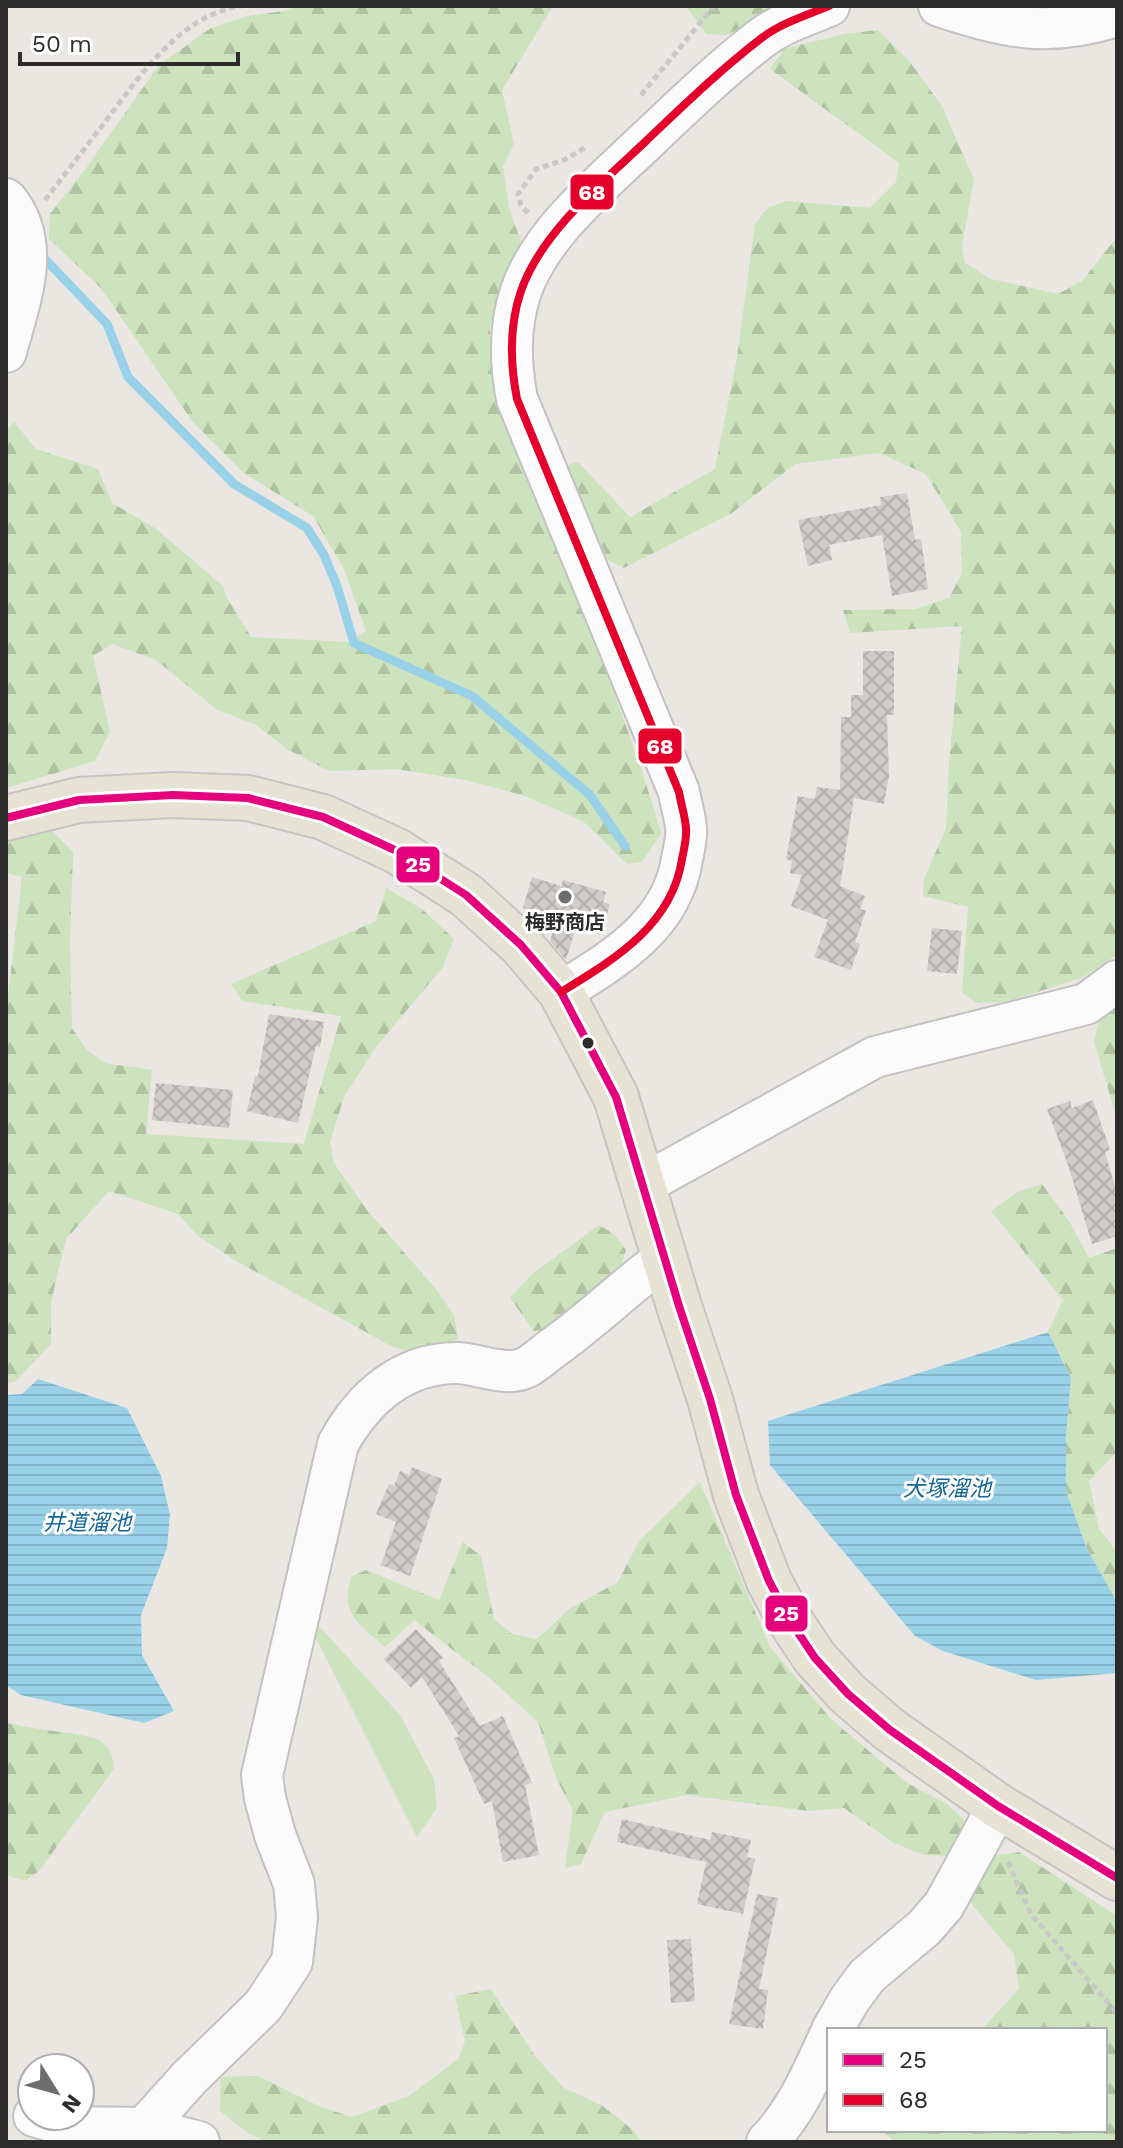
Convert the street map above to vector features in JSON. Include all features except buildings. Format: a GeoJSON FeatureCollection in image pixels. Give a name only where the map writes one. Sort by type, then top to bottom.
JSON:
{"type":"FeatureCollection","features":[{"type":"Feature","properties":{"kind":"main road"},"geometry":{"type":"LineString","coordinates":[[6,818],[79,800],[173,795],[248,798],[323,817],[397,851],[466,895],[521,945],[561,992],[616,1097],[710,1399],[736,1495],[769,1581],[791,1622],[815,1658],[848,1694],[890,1730],[998,1806],[1117,1878]]}},
{"type":"Feature","properties":{"kind":"street"},"geometry":{"type":"LineString","coordinates":[[561,992],[625,951],[645,932],[671,896],[681,867],[687,831],[679,792],[517,399],[511,363],[513,319],[521,290],[551,236],[699,91],[766,35],[829,6]]}},
{"type":"Feature","properties":{"kind":"street"},"geometry":{"type":"LineString","coordinates":[[939,6],[996,25],[1025,28],[1092,24],[1117,16]]}},
{"type":"Feature","properties":{"kind":"street"},"geometry":{"type":"LineString","coordinates":[[6,352],[28,256],[14,214]]}},
{"type":"Feature","properties":{"kind":"street"},"geometry":{"type":"LineString","coordinates":[[642,1185],[875,1057],[1086,1004],[1117,981]]}},
{"type":"Feature","properties":{"kind":"street"},"geometry":{"type":"LineString","coordinates":[[144,2128],[190,2077],[263,2006],[292,1962],[297,1917],[294,1884],[272,1822],[262,1775],[338,1444],[351,1421],[384,1387],[406,1374],[427,1367],[458,1363],[523,1370],[665,1258]]}},
{"type":"Feature","properties":{"kind":"street"},"geometry":{"type":"LineString","coordinates":[[833,2028],[867,1976],[924,1928],[944,1905],[998,1806]]}},
{"type":"Feature","properties":{"kind":"street"},"geometry":{"type":"LineString","coordinates":[[767,2142],[782,2127],[827,2041]]}},
{"type":"Feature","properties":{"kind":"street"},"geometry":{"type":"LineString","coordinates":[[96,2127],[144,2128],[199,2142]]}},
{"type":"Feature","properties":{"kind":"path"},"geometry":{"type":"LineString","coordinates":[[14,214],[151,62],[184,32],[223,9],[241,6]]}},
{"type":"Feature","properties":{"kind":"path"},"geometry":{"type":"LineString","coordinates":[[633,105],[714,6]]}},
{"type":"Feature","properties":{"kind":"path"},"geometry":{"type":"LineString","coordinates":[[551,236],[537,226],[521,205],[518,194],[536,169],[564,160],[599,139]]}},
{"type":"Feature","properties":{"kind":"path"},"geometry":{"type":"LineString","coordinates":[[998,1806],[1008,1867],[1031,1914],[1117,2013]]}},
{"type":"Feature","properties":{"kind":"green space"},"geometry":{"type":"Polygon","coordinates":[[[295,6],[553,6],[502,90],[514,144],[503,166],[509,208],[521,242],[490,327],[492,378],[505,427],[589,628],[645,781],[661,833],[642,862],[627,864],[583,821],[522,795],[465,780],[396,769],[329,771],[287,749],[256,725],[216,709],[156,660],[112,644],[93,656],[110,732],[95,761],[6,788],[6,431],[14,422],[36,449],[98,469],[112,503],[155,528],[223,586],[251,637],[348,642],[366,631],[344,569],[313,516],[245,474],[192,421],[101,288],[49,239],[50,214],[159,65],[211,28],[248,16],[290,10],[295,6]]]}},
{"type":"Feature","properties":{"kind":"green space"},"geometry":{"type":"Polygon","coordinates":[[[686,6],[789,6],[726,35],[706,34],[686,6]]]}},
{"type":"Feature","properties":{"kind":"green space"},"geometry":{"type":"Polygon","coordinates":[[[878,30],[909,61],[942,106],[974,179],[962,246],[965,263],[991,279],[1058,294],[1082,281],[1117,237],[1117,955],[1081,978],[1006,1002],[977,1003],[962,993],[968,907],[923,896],[924,879],[946,828],[962,626],[850,633],[843,610],[915,609],[949,598],[962,573],[961,532],[926,474],[879,453],[795,464],[732,513],[624,568],[608,560],[564,466],[578,462],[630,517],[715,469],[737,357],[755,224],[769,207],[787,201],[870,208],[896,182],[899,163],[770,69],[784,49],[844,34],[878,30]]]}},
{"type":"Feature","properties":{"kind":"green space"},"geometry":{"type":"Polygon","coordinates":[[[51,830],[73,852],[70,944],[72,1028],[87,1050],[105,1063],[152,1070],[146,1134],[304,1144],[341,1016],[242,1001],[231,984],[376,921],[386,888],[422,909],[454,939],[443,967],[376,1047],[344,1097],[330,1142],[334,1163],[367,1210],[435,1288],[454,1315],[458,1339],[421,1355],[391,1346],[238,1262],[198,1236],[178,1214],[109,1191],[66,1239],[51,1302],[51,1344],[16,1381],[6,1384],[6,1014],[22,877],[6,873],[6,839],[20,833],[51,830]]]}},
{"type":"Feature","properties":{"kind":"green space"},"geometry":{"type":"Polygon","coordinates":[[[1117,1005],[1117,1119],[1094,1042],[1099,1020],[1117,1005]]]}},
{"type":"Feature","properties":{"kind":"green space"},"geometry":{"type":"Polygon","coordinates":[[[1042,1184],[1069,1221],[1089,1258],[1117,1248],[1117,1451],[1089,1481],[1099,1529],[1117,1552],[1117,1602],[1087,1549],[1066,1491],[1066,1436],[1071,1378],[1048,1332],[1063,1300],[991,1211],[1017,1192],[1042,1184]]]}},
{"type":"Feature","properties":{"kind":"green space"},"geometry":{"type":"Polygon","coordinates":[[[599,1225],[614,1234],[626,1250],[621,1266],[542,1330],[534,1331],[510,1298],[531,1275],[599,1225]]]}},
{"type":"Feature","properties":{"kind":"green space"},"geometry":{"type":"Polygon","coordinates":[[[700,1482],[770,1647],[832,1720],[907,1783],[946,1803],[964,1820],[962,1838],[950,1856],[924,1855],[894,1843],[844,1808],[808,1811],[687,1795],[605,1812],[581,1864],[565,1868],[573,1810],[557,1780],[538,1722],[492,1680],[414,1620],[385,1647],[360,1625],[350,1610],[348,1590],[351,1577],[366,1570],[439,1600],[463,1542],[481,1556],[494,1619],[512,1634],[537,1639],[569,1609],[618,1582],[639,1541],[700,1482]]]}},
{"type":"Feature","properties":{"kind":"green space"},"geometry":{"type":"Polygon","coordinates":[[[319,1626],[400,1715],[434,1779],[437,1808],[417,1837],[315,1636],[319,1626]]]}},
{"type":"Feature","properties":{"kind":"green space"},"geometry":{"type":"Polygon","coordinates":[[[6,1722],[95,1738],[107,1747],[114,1764],[114,1769],[39,1871],[25,1881],[6,1875],[6,1722]]]}},
{"type":"Feature","properties":{"kind":"green space"},"geometry":{"type":"Polygon","coordinates":[[[1019,1852],[1117,1916],[1117,2142],[894,2142],[884,2132],[1107,2132],[1107,2028],[983,2028],[1019,1989],[1014,1954],[969,1901],[989,1856],[1019,1852]]]}},
{"type":"Feature","properties":{"kind":"green space"},"geometry":{"type":"Polygon","coordinates":[[[491,1989],[535,2056],[564,2088],[601,2105],[631,2128],[642,2142],[268,2142],[249,2134],[220,2111],[221,2077],[258,2076],[321,2107],[352,2117],[409,2096],[458,2059],[465,2042],[455,1996],[491,1989]]]}},
{"type":"Feature","properties":{"kind":"water","name":"犬塚溜池"},"geometry":{"type":"Polygon","coordinates":[[[1048,1332],[1071,1378],[1066,1436],[1066,1491],[1087,1549],[1117,1602],[1117,1673],[1036,1680],[943,1651],[915,1636],[770,1465],[768,1421],[1048,1332]]]}},
{"type":"Feature","properties":{"kind":"water","name":"井道溜池"},"geometry":{"type":"Polygon","coordinates":[[[38,1379],[127,1408],[161,1476],[170,1515],[167,1548],[141,1615],[142,1655],[174,1711],[144,1723],[21,1695],[6,1685],[6,1395],[22,1394],[38,1379]]]}},
{"type":"Feature","properties":{"kind":"waterway"},"geometry":{"type":"LineString","coordinates":[[46,260],[107,324],[128,377],[234,484],[307,528],[324,555],[337,586],[354,643],[472,696],[590,795],[625,846]]}},
{"type":"Feature","properties":{"kind":"transit line","name":"68"},"geometry":{"type":"LineString","coordinates":[[561,992],[620,954],[653,922],[676,883],[686,828],[679,792],[517,399],[512,345],[517,304],[530,270],[557,229],[610,175],[702,88],[763,37],[786,23],[829,6]]}},
{"type":"Feature","properties":{"kind":"transit line","name":"25"},"geometry":{"type":"LineString","coordinates":[[6,818],[79,800],[173,795],[248,798],[323,817],[397,851],[466,895],[521,945],[561,992],[616,1097],[710,1399],[736,1495],[769,1581],[791,1622],[815,1658],[848,1694],[890,1730],[998,1806],[1117,1878]]}},
{"type":"Feature","properties":{"kind":"place","name":"梅野商店"},"geometry":{"type":"Point","coordinates":[565,897]}}]}
